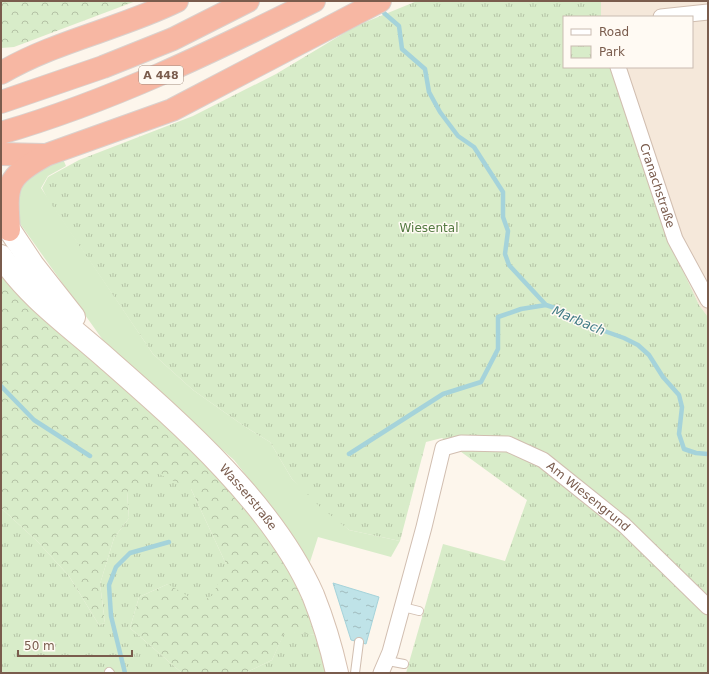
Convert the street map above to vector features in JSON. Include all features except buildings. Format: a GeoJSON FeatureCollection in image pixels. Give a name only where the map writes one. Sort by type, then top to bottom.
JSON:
{"type":"FeatureCollection","features":[{"type":"Feature","properties":{"kind":"highway"},"geometry":{"type":"LineString","coordinates":[[1,73],[11,62],[121,24],[177,1]]}},
{"type":"Feature","properties":{"kind":"highway","name":"A 448"},"geometry":{"type":"LineString","coordinates":[[1,102],[103,67],[159,44],[248,1]]}},
{"type":"Feature","properties":{"kind":"highway","name":"A 448"},"geometry":{"type":"LineString","coordinates":[[1,133],[46,120],[145,82],[208,54],[314,1]]}},
{"type":"Feature","properties":{"kind":"highway"},"geometry":{"type":"LineString","coordinates":[[5,223],[8,188],[20,172],[46,155],[172,110],[380,1]]}},
{"type":"Feature","properties":{"kind":"highway"},"geometry":{"type":"LineString","coordinates":[[1,154],[46,155]]}},
{"type":"Feature","properties":{"kind":"main road","name":"Wasserstraße"},"geometry":{"type":"LineString","coordinates":[[5,223],[33,265],[106,357]]}},
{"type":"Feature","properties":{"kind":"main road","name":"Wasserstraße"},"geometry":{"type":"LineString","coordinates":[[1,256],[26,286],[54,314],[106,357],[202,447],[259,508],[285,547],[312,594],[329,639],[337,673]]}},
{"type":"Feature","properties":{"kind":"street"},"geometry":{"type":"LineString","coordinates":[[670,16],[708,12]]}},
{"type":"Feature","properties":{"kind":"street","name":"Cranachstraße"},"geometry":{"type":"LineString","coordinates":[[618,68],[675,239],[708,300]]}},
{"type":"Feature","properties":{"kind":"street","name":"Am Wiesengrund"},"geometry":{"type":"LineString","coordinates":[[403,607],[443,448],[461,443],[508,444],[543,460],[624,526],[708,607]]}},
{"type":"Feature","properties":{"kind":"street"},"geometry":{"type":"LineString","coordinates":[[384,667],[403,607]]}},
{"type":"Feature","properties":{"kind":"lane"},"geometry":{"type":"LineString","coordinates":[[403,607],[418,611]]}},
{"type":"Feature","properties":{"kind":"lane"},"geometry":{"type":"LineString","coordinates":[[355,673],[359,642]]}},
{"type":"Feature","properties":{"kind":"lane"},"geometry":{"type":"LineString","coordinates":[[384,667],[404,664]]}},
{"type":"Feature","properties":{"kind":"shaded area"},"geometry":{"type":"Polygon","coordinates":[[[601,1],[708,1],[708,317],[699,305],[671,245],[611,68],[693,68],[693,16],[601,16],[601,1]]]}},
{"type":"Feature","properties":{"kind":"green space"},"geometry":{"type":"Polygon","coordinates":[[[1,1],[136,1],[14,47],[1,48],[1,1]]]}},
{"type":"Feature","properties":{"kind":"green space","name":"Wiesental"},"geometry":{"type":"Polygon","coordinates":[[[417,1],[601,1],[601,16],[563,16],[563,68],[611,68],[671,245],[699,305],[708,317],[708,673],[406,673],[443,544],[505,561],[527,500],[442,438],[426,442],[400,541],[349,530],[319,506],[292,479],[270,442],[244,426],[193,390],[153,354],[47,198],[42,188],[48,177],[79,160],[193,116],[276,74],[356,26],[417,1]]]}},
{"type":"Feature","properties":{"kind":"green space"},"geometry":{"type":"Polygon","coordinates":[[[63,159],[66,166],[48,176],[41,188],[153,354],[193,390],[244,426],[270,442],[292,479],[349,530],[400,541],[391,557],[318,537],[309,565],[284,523],[234,460],[131,369],[105,343],[21,225],[14,211],[19,179],[63,159]]]}},
{"type":"Feature","properties":{"kind":"green space"},"geometry":{"type":"Polygon","coordinates":[[[1,267],[113,378],[182,441],[236,495],[283,558],[301,594],[317,635],[285,632],[272,660],[245,673],[182,673],[130,628],[139,597],[168,584],[226,564],[191,489],[127,492],[129,518],[114,538],[100,584],[105,623],[99,625],[69,576],[37,541],[1,508],[1,267]]]}},
{"type":"Feature","properties":{"kind":"green space"},"geometry":{"type":"Polygon","coordinates":[[[157,473],[191,489],[226,564],[213,595],[199,603],[168,584],[139,597],[130,628],[182,673],[1,673],[1,508],[37,541],[69,576],[99,625],[105,623],[100,584],[114,538],[129,518],[127,492],[157,473]]]}},
{"type":"Feature","properties":{"kind":"green space"},"geometry":{"type":"Polygon","coordinates":[[[285,631],[317,635],[326,673],[245,673],[272,660],[285,631]]]}},
{"type":"Feature","properties":{"kind":"water"},"geometry":{"type":"Polygon","coordinates":[[[333,583],[379,597],[366,644],[351,640],[333,583]]]}},
{"type":"Feature","properties":{"kind":"waterway","name":"Marbach"},"geometry":{"type":"LineString","coordinates":[[382,6],[384,13],[399,26],[402,49],[425,69],[429,92],[440,112],[458,136],[474,147],[503,192],[503,217],[508,231],[505,254],[509,265],[546,305],[555,308],[576,321],[624,338],[638,345],[649,355],[663,377],[679,395],[682,407],[679,434],[684,449],[696,453],[708,454]]}},
{"type":"Feature","properties":{"kind":"waterway"},"geometry":{"type":"LineString","coordinates":[[349,454],[443,394],[481,382],[498,349],[498,317],[521,309],[546,305]]}},
{"type":"Feature","properties":{"kind":"waterway"},"geometry":{"type":"LineString","coordinates":[[1,386],[34,420],[90,456]]}},
{"type":"Feature","properties":{"kind":"waterway"},"geometry":{"type":"LineString","coordinates":[[125,673],[111,616],[109,585],[116,567],[130,553],[169,542]]}}]}
